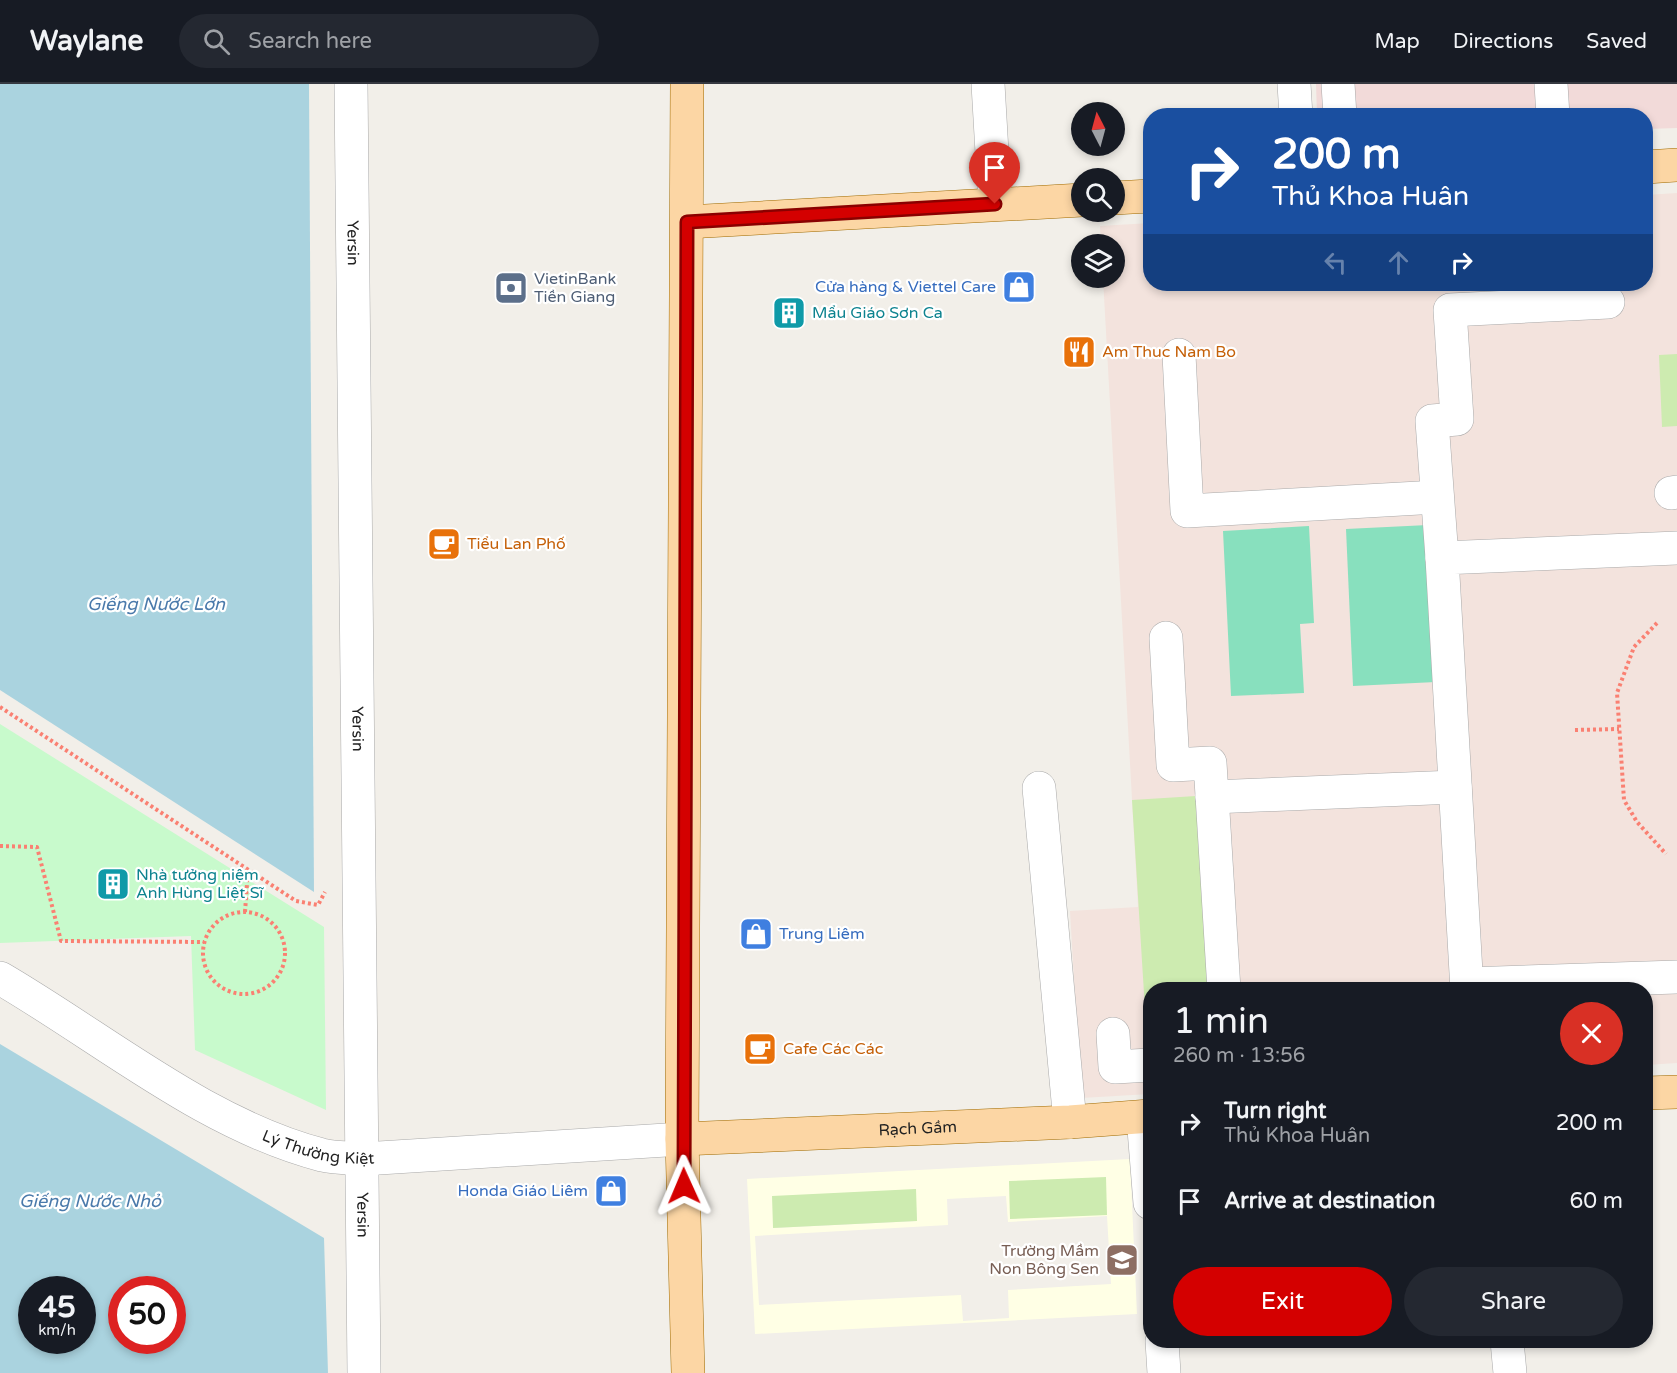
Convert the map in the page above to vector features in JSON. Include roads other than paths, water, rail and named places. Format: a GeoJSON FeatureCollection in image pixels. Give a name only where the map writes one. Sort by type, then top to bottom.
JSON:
{"type":"FeatureCollection","features":[{"type":"Feature","properties":{"kind":"main road"},"geometry":{"type":"LineString","coordinates":[[687,84],[682,1139],[688,1373]]}},
{"type":"Feature","properties":{"kind":"main road"},"geometry":{"type":"LineString","coordinates":[[1653,167],[1677,165]]}},
{"type":"Feature","properties":{"kind":"main road"},"geometry":{"type":"LineString","coordinates":[[1125,197],[1143,196]]}},
{"type":"Feature","properties":{"kind":"main road"},"geometry":{"type":"LineString","coordinates":[[687,222],[1071,201]]}},
{"type":"Feature","properties":{"kind":"main road"},"geometry":{"type":"LineString","coordinates":[[1653,1093],[1677,1092]]}},
{"type":"Feature","properties":{"kind":"main road","name":"Rạch Gầm"},"geometry":{"type":"LineString","coordinates":[[682,1139],[1143,1117]]}},
{"type":"Feature","properties":{"kind":"street","name":"Yersin"},"geometry":{"type":"LineString","coordinates":[[351,84],[364,1373]]}},
{"type":"Feature","properties":{"kind":"street"},"geometry":{"type":"LineString","coordinates":[[988,84],[995,204]]}},
{"type":"Feature","properties":{"kind":"street"},"geometry":{"type":"LineString","coordinates":[[1294,84],[1296,108]]}},
{"type":"Feature","properties":{"kind":"street"},"geometry":{"type":"LineString","coordinates":[[1338,84],[1340,108]]}},
{"type":"Feature","properties":{"kind":"street"},"geometry":{"type":"LineString","coordinates":[[1551,84],[1552,108]]}},
{"type":"Feature","properties":{"kind":"street"},"geometry":{"type":"LineString","coordinates":[[1467,982],[1432,421],[1457,419],[1450,310],[1608,302]]}},
{"type":"Feature","properties":{"kind":"street"},"geometry":{"type":"LineString","coordinates":[[1179,355],[1187,511],[1437,497]]}},
{"type":"Feature","properties":{"kind":"street"},"geometry":{"type":"LineString","coordinates":[[1442,558],[1677,548]]}},
{"type":"Feature","properties":{"kind":"street"},"geometry":{"type":"LineString","coordinates":[[1166,638],[1173,765],[1210,763],[1224,982]]}},
{"type":"Feature","properties":{"kind":"street"},"geometry":{"type":"LineString","coordinates":[[1212,797],[1455,787]]}},
{"type":"Feature","properties":{"kind":"street"},"geometry":{"type":"LineString","coordinates":[[1039,788],[1070,1122]]}},
{"type":"Feature","properties":{"kind":"street"},"geometry":{"type":"LineString","coordinates":[[1572,982],[1677,977]]}},
{"type":"Feature","properties":{"kind":"street","name":"Lý Thường Kiệt"},"geometry":{"type":"LineString","coordinates":[[0,978],[187,1096],[261,1135],[324,1155],[363,1159],[682,1139]]}},
{"type":"Feature","properties":{"kind":"street"},"geometry":{"type":"LineString","coordinates":[[1113,1034],[1115,1067],[1143,1065]]}},
{"type":"Feature","properties":{"kind":"street"},"geometry":{"type":"LineString","coordinates":[[1162,1348],[1164,1373]]}},
{"type":"Feature","properties":{"kind":"street"},"geometry":{"type":"LineString","coordinates":[[1508,1348],[1510,1373]]}},
{"type":"Feature","properties":{"kind":"water","name":"Giếng Nước Lớn"},"geometry":{"type":"Polygon","coordinates":[[[0,84],[309,84],[314,892],[0,690],[0,84]]]}},
{"type":"Feature","properties":{"kind":"water","name":"Giếng Nước Nhỏ"},"geometry":{"type":"Polygon","coordinates":[[[0,1044],[324,1238],[328,1373],[0,1373],[0,1044]]]}},
{"type":"Feature","properties":{"kind":"place","name":"Cửa hàng & Viettel Care"},"geometry":{"type":"Point","coordinates":[1019,287]}},
{"type":"Feature","properties":{"kind":"place","name":"VietinBank Tiền Giang"},"geometry":{"type":"Point","coordinates":[511,288]}},
{"type":"Feature","properties":{"kind":"place","name":"Mẩu Giáo Sơn Ca"},"geometry":{"type":"Point","coordinates":[789,313]}},
{"type":"Feature","properties":{"kind":"place","name":"Am Thuc Nam Bo"},"geometry":{"type":"Point","coordinates":[1079,352]}},
{"type":"Feature","properties":{"kind":"place","name":"Tiểu Lan Phố"},"geometry":{"type":"Point","coordinates":[444,544]}},
{"type":"Feature","properties":{"kind":"place","name":"Nhà tưởng niệm Anh Hùng Liệt Sĩ"},"geometry":{"type":"Point","coordinates":[113,884]}},
{"type":"Feature","properties":{"kind":"place","name":"Trung Liêm"},"geometry":{"type":"Point","coordinates":[756,934]}},
{"type":"Feature","properties":{"kind":"place","name":"Cafe Các Các"},"geometry":{"type":"Point","coordinates":[760,1049]}},
{"type":"Feature","properties":{"kind":"place","name":"Honda Giáo Liêm"},"geometry":{"type":"Point","coordinates":[611,1191]}},
{"type":"Feature","properties":{"kind":"place","name":"Trường Mầm Non Bông Sen"},"geometry":{"type":"Point","coordinates":[1122,1260]}}]}
